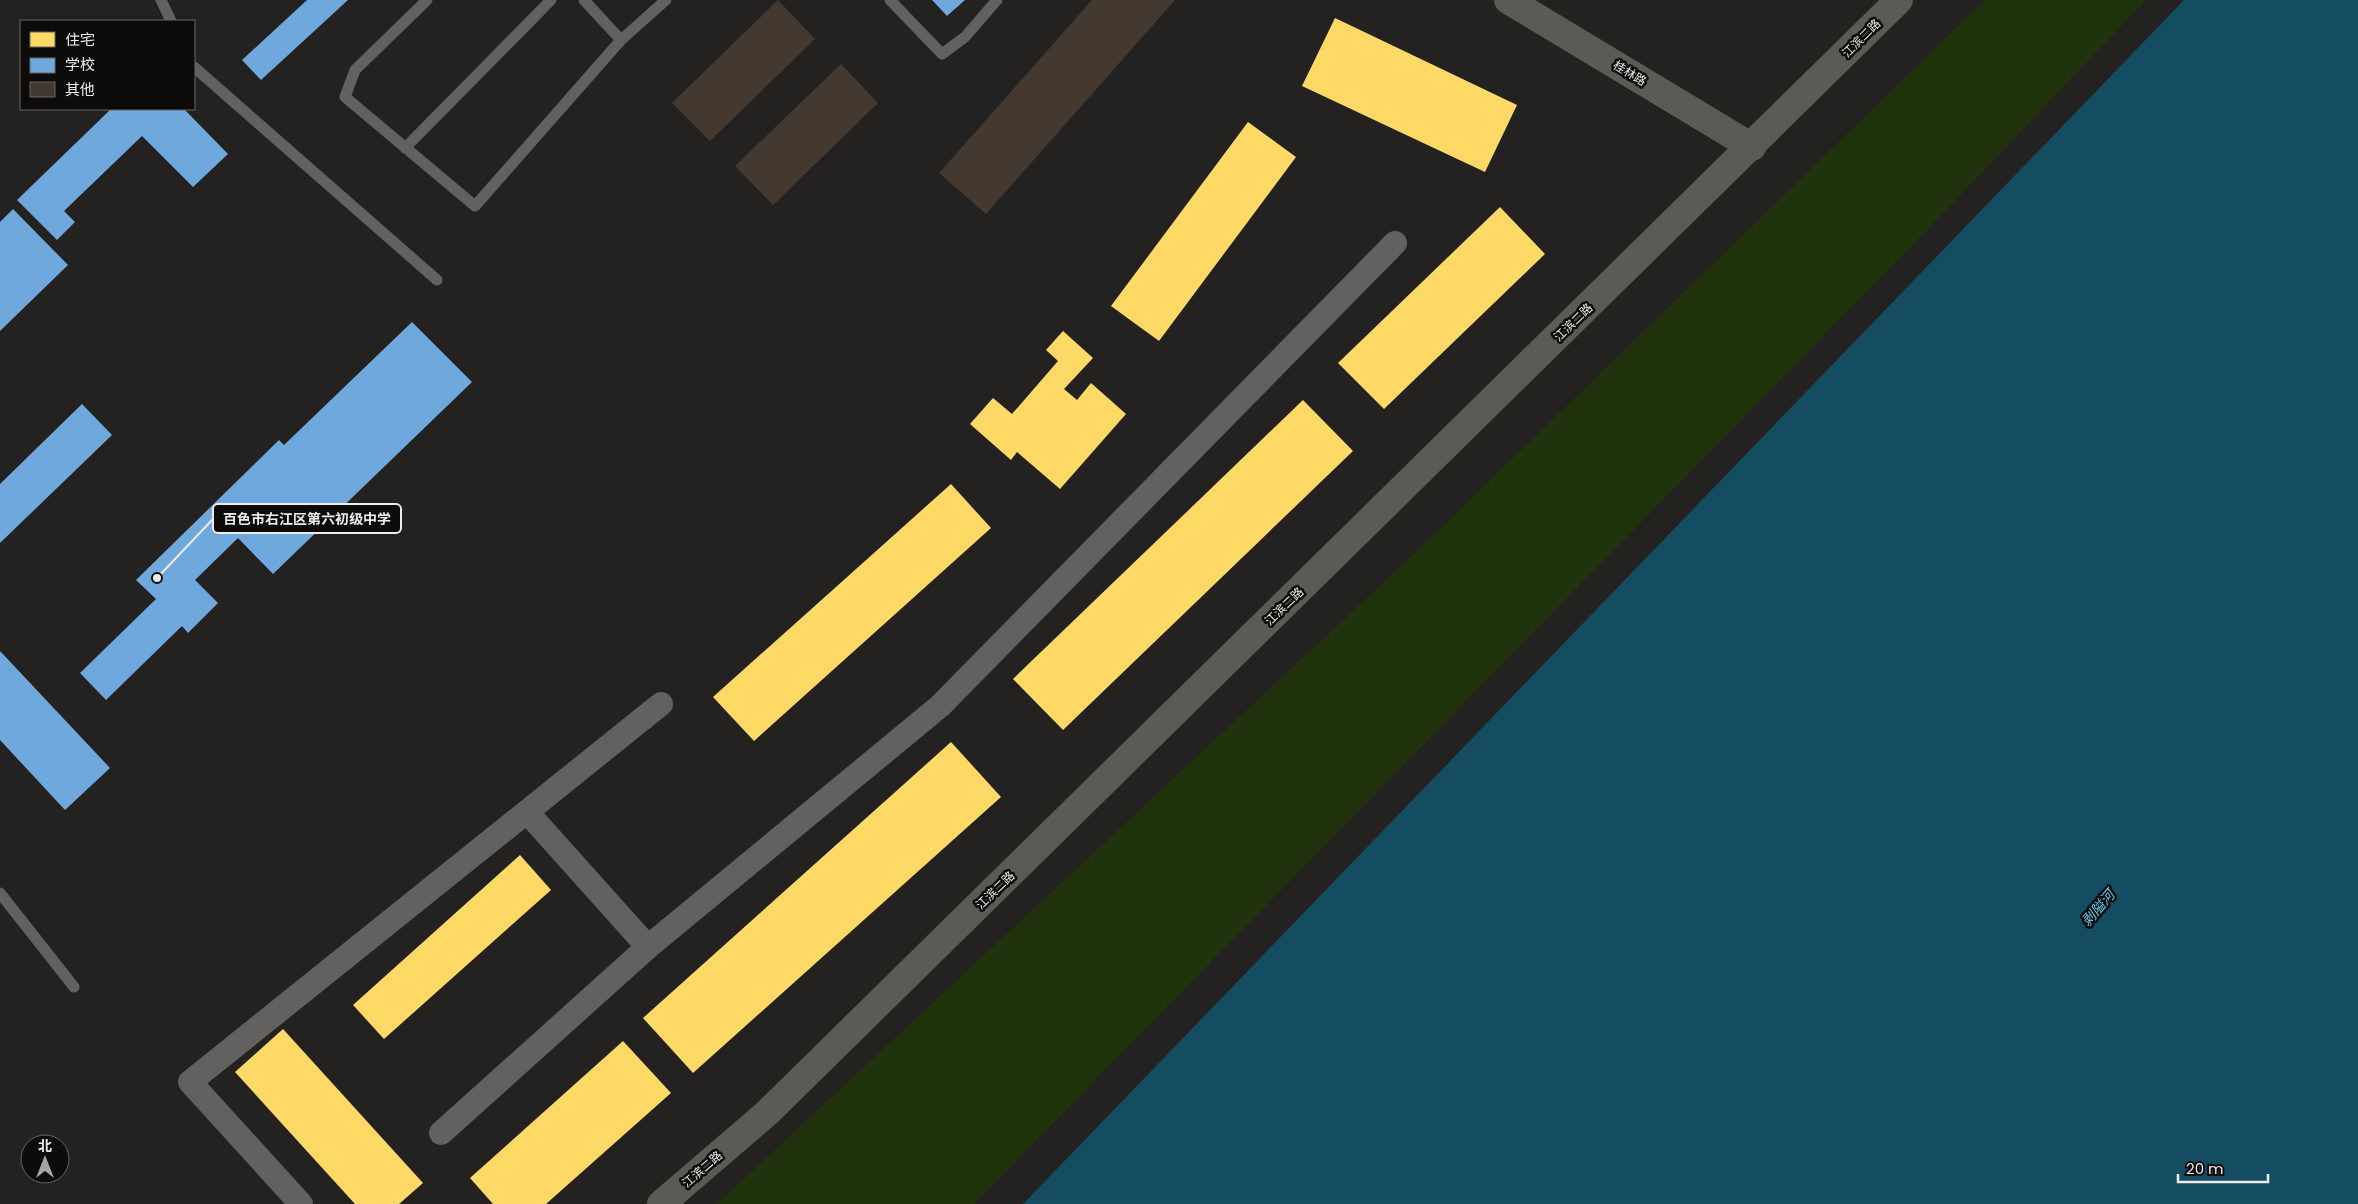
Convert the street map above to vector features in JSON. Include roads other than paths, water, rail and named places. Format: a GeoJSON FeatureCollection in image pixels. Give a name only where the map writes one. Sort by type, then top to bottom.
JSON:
{"type":"FeatureCollection","features":[{"type":"Feature","properties":{"kind":"main road","name":"桂林路"},"geometry":{"type":"LineString","coordinates":[[1508,0],[1752,147]]}},
{"type":"Feature","properties":{"kind":"main road","name":"江滨二路"},"geometry":{"type":"LineString","coordinates":[[661,1204],[767,1114],[1752,147],[1899,0]]}},
{"type":"Feature","properties":{"kind":"street"},"geometry":{"type":"LineString","coordinates":[[441,1133],[648,947],[940,706],[1394,243]]}},
{"type":"Feature","properties":{"kind":"street"},"geometry":{"type":"LineString","coordinates":[[301,1204],[190,1082],[661,704]]}},
{"type":"Feature","properties":{"kind":"street"},"geometry":{"type":"LineString","coordinates":[[526,812],[648,947]]}},
{"type":"Feature","properties":{"kind":"lane"},"geometry":{"type":"LineString","coordinates":[[161,0],[171,20]]}},
{"type":"Feature","properties":{"kind":"lane"},"geometry":{"type":"LineString","coordinates":[[427,0],[355,70],[345,97],[475,206],[621,40],[666,0]]}},
{"type":"Feature","properties":{"kind":"lane"},"geometry":{"type":"LineString","coordinates":[[406,148],[551,0]]}},
{"type":"Feature","properties":{"kind":"lane"},"geometry":{"type":"LineString","coordinates":[[584,0],[621,40]]}},
{"type":"Feature","properties":{"kind":"lane"},"geometry":{"type":"LineString","coordinates":[[890,0],[942,54],[965,37],[998,0]]}},
{"type":"Feature","properties":{"kind":"lane"},"geometry":{"type":"LineString","coordinates":[[195,68],[437,280]]}},
{"type":"Feature","properties":{"kind":"lane"},"geometry":{"type":"LineString","coordinates":[[0,893],[74,987]]}},
{"type":"Feature","properties":{"kind":"water","name":"剥隘河"},"geometry":{"type":"Polygon","coordinates":[[[2184,0],[2358,0],[2358,1204],[1023,1204],[2184,0]]]}},
{"type":"Feature","properties":{"kind":"place","name":"百色市右江区第六初级中学"},"geometry":{"type":"Point","coordinates":[157,578]}}]}
